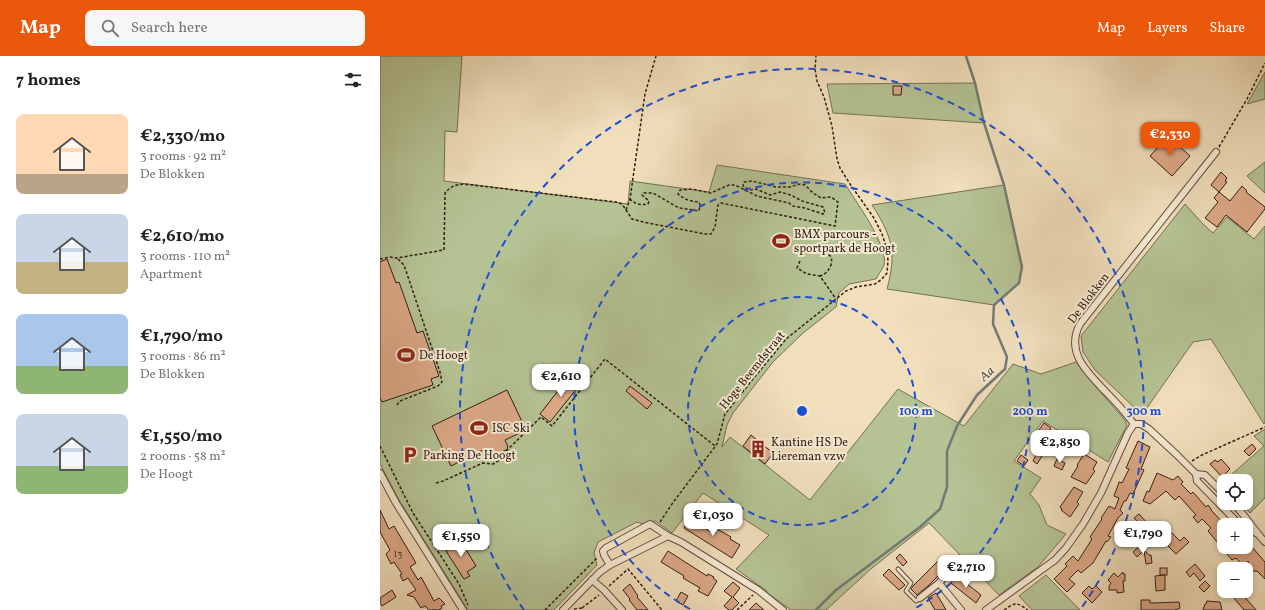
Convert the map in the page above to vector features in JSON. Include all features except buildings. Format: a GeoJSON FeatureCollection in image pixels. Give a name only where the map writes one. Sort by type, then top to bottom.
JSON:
{"type":"FeatureCollection","features":[{"type":"Feature","properties":{"kind":"street","name":"De Blokken"},"geometry":{"type":"LineString","coordinates":[[1134,424],[1084,367],[1077,354],[1075,333],[1080,324],[1216,152]]}},
{"type":"Feature","properties":{"kind":"street"},"geometry":{"type":"LineString","coordinates":[[986,610],[1055,560],[1066,548],[1083,524],[1101,493],[1128,433],[1134,424],[1141,424],[1149,429],[1187,464],[1196,474],[1197,481],[1233,518]]}},
{"type":"Feature","properties":{"kind":"street"},"geometry":{"type":"LineString","coordinates":[[380,472],[396,503],[463,610]]}},
{"type":"Feature","properties":{"kind":"street"},"geometry":{"type":"LineString","coordinates":[[1196,474],[1205,474],[1217,487]]}},
{"type":"Feature","properties":{"kind":"street"},"geometry":{"type":"LineString","coordinates":[[1240,510],[1265,542]]}},
{"type":"Feature","properties":{"kind":"street"},"geometry":{"type":"LineString","coordinates":[[610,565],[604,556],[603,551],[650,524],[758,590],[782,610]]}},
{"type":"Feature","properties":{"kind":"street"},"geometry":{"type":"LineString","coordinates":[[1253,531],[1258,534]]}},
{"type":"Feature","properties":{"kind":"street"},"geometry":{"type":"LineString","coordinates":[[563,610],[592,580],[610,565],[668,536]]}},
{"type":"Feature","properties":{"kind":"street"},"geometry":{"type":"LineString","coordinates":[[920,598],[939,583],[956,565]]}},
{"type":"Feature","properties":{"kind":"street"},"geometry":{"type":"LineString","coordinates":[[592,580],[604,590],[622,610]]}},
{"type":"Feature","properties":{"kind":"street"},"geometry":{"type":"LineString","coordinates":[[939,583],[961,610]]}},
{"type":"Feature","properties":{"kind":"lane"},"geometry":{"type":"LineString","coordinates":[[898,568],[911,583],[906,591],[916,601],[920,598]]}},
{"type":"Feature","properties":{"kind":"path"},"geometry":{"type":"LineString","coordinates":[[626,210],[630,199],[645,94],[656,56]]}},
{"type":"Feature","properties":{"kind":"path","name":"Hoge Beemdstraat"},"geometry":{"type":"LineString","coordinates":[[659,530],[660,523],[672,504],[715,446],[725,414],[786,340],[846,291],[856,287],[875,284],[882,279],[886,272],[888,261],[887,249],[882,234],[874,218],[840,168],[837,159],[832,126],[824,97],[817,80],[815,69],[816,56]]}},
{"type":"Feature","properties":{"kind":"path"},"geometry":{"type":"LineString","coordinates":[[1216,152],[1247,99],[1265,63]]}},
{"type":"Feature","properties":{"kind":"path"},"geometry":{"type":"LineString","coordinates":[[380,258],[397,258],[444,250],[445,193],[454,185],[464,184],[616,202],[622,204],[632,219],[705,234],[711,234],[715,227],[718,205],[721,203],[835,226],[838,202],[831,197],[821,198],[805,185],[800,184],[790,187],[776,187],[752,181],[744,182],[743,186],[749,190],[756,189],[770,195],[780,192],[791,195],[802,201],[823,207],[825,213],[823,214],[793,206],[789,203],[757,196],[735,185],[729,185],[711,193],[692,189],[680,190],[678,194],[683,198],[689,201],[699,202],[699,211],[679,208],[653,193],[644,193],[642,195],[649,201],[648,204],[639,205],[630,199]]}},
{"type":"Feature","properties":{"kind":"path"},"geometry":{"type":"LineString","coordinates":[[804,251],[826,253],[829,256],[831,260],[830,268],[827,272],[820,276]]}},
{"type":"Feature","properties":{"kind":"path"},"geometry":{"type":"LineString","coordinates":[[397,258],[404,265],[442,382],[438,386],[400,401],[397,405]]}},
{"type":"Feature","properties":{"kind":"path"},"geometry":{"type":"LineString","coordinates":[[800,261],[798,268],[801,271],[820,276],[836,299]]}},
{"type":"Feature","properties":{"kind":"path"},"geometry":{"type":"LineString","coordinates":[[436,483],[483,462],[493,464],[498,461],[501,456],[541,417],[552,426],[606,360],[715,446]]}},
{"type":"Feature","properties":{"kind":"path"},"geometry":{"type":"LineString","coordinates":[[1187,464],[1202,455],[1265,427]]}},
{"type":"Feature","properties":{"kind":"path"},"geometry":{"type":"LineString","coordinates":[[380,446],[413,513],[459,584],[469,607]]}},
{"type":"Feature","properties":{"kind":"path"},"geometry":{"type":"LineString","coordinates":[[545,610],[596,559],[610,565]]}},
{"type":"Feature","properties":{"kind":"path"},"geometry":{"type":"LineString","coordinates":[[571,609],[582,609],[628,570],[662,610]]}},
{"type":"Feature","properties":{"kind":"path"},"geometry":{"type":"LineString","coordinates":[[737,610],[758,590]]}},
{"type":"Feature","properties":{"kind":"path"},"geometry":{"type":"LineString","coordinates":[[1004,610],[1014,604],[1020,604],[1028,610]]}},
{"type":"Feature","properties":{"kind":"green space"},"geometry":{"type":"Polygon","coordinates":[[[380,56],[462,56],[457,132],[445,131],[444,181],[628,204],[630,181],[709,192],[717,165],[845,184],[876,236],[884,257],[884,265],[876,279],[849,284],[839,293],[836,307],[803,333],[773,362],[733,413],[727,425],[722,447],[730,437],[810,500],[898,389],[964,426],[1013,364],[1041,374],[1076,362],[1125,420],[1127,425],[1108,462],[1043,421],[1014,461],[1041,478],[1030,494],[1039,505],[1047,525],[1066,534],[1038,567],[999,595],[929,523],[872,568],[826,610],[791,610],[736,569],[769,535],[703,493],[672,533],[655,521],[644,524],[637,522],[598,542],[594,553],[597,565],[554,610],[468,610],[399,500],[380,464],[380,56]]]}},
{"type":"Feature","properties":{"kind":"green space"},"geometry":{"type":"Polygon","coordinates":[[[1265,72],[1265,99],[1247,104],[1265,72]]]}},
{"type":"Feature","properties":{"kind":"green space"},"geometry":{"type":"Polygon","coordinates":[[[975,83],[984,123],[833,113],[827,84],[975,83]]]}},
{"type":"Feature","properties":{"kind":"green space"},"geometry":{"type":"Polygon","coordinates":[[[1265,162],[1265,193],[1247,176],[1265,162]]]}},
{"type":"Feature","properties":{"kind":"green space"},"geometry":{"type":"Polygon","coordinates":[[[1004,185],[1022,267],[1019,283],[994,305],[887,289],[892,265],[891,245],[884,226],[872,205],[1004,185]]]}},
{"type":"Feature","properties":{"kind":"green space"},"geometry":{"type":"Polygon","coordinates":[[[1185,204],[1213,233],[1227,217],[1254,239],[1265,226],[1264,424],[1211,339],[1193,342],[1142,415],[1095,370],[1083,352],[1081,336],[1185,204]]]}},
{"type":"Feature","properties":{"kind":"green space"},"geometry":{"type":"Polygon","coordinates":[[[1265,429],[1265,498],[1253,510],[1253,474],[1232,474],[1264,446],[1254,436],[1265,429]]]}},
{"type":"Feature","properties":{"kind":"green space"},"geometry":{"type":"Polygon","coordinates":[[[1046,575],[1080,610],[1032,610],[1019,596],[1046,575]]]}},
{"type":"Feature","properties":{"kind":"waterway","name":"Aa"},"geometry":{"type":"LineString","coordinates":[[816,610],[836,590],[920,527],[940,509],[947,487],[947,451],[957,426],[977,395],[1005,369],[1007,357],[993,324],[994,305],[1019,283],[1022,267],[1004,185],[984,123],[975,83],[966,56]]}},
{"type":"Feature","properties":{"kind":"place","name":"BMX parcours - sportpark de Hoogt"},"geometry":{"type":"Point","coordinates":[781,241]}},
{"type":"Feature","properties":{"kind":"place","name":"De Hoogt"},"geometry":{"type":"Point","coordinates":[406,355]}},
{"type":"Feature","properties":{"kind":"place","name":"ISC Ski"},"geometry":{"type":"Point","coordinates":[479,428]}},
{"type":"Feature","properties":{"kind":"place","name":"Kantine HS De Liereman vzw"},"geometry":{"type":"Point","coordinates":[758,449]}},
{"type":"Feature","properties":{"kind":"place","name":"Parking De Hoogt"},"geometry":{"type":"Point","coordinates":[410,455]}}]}
